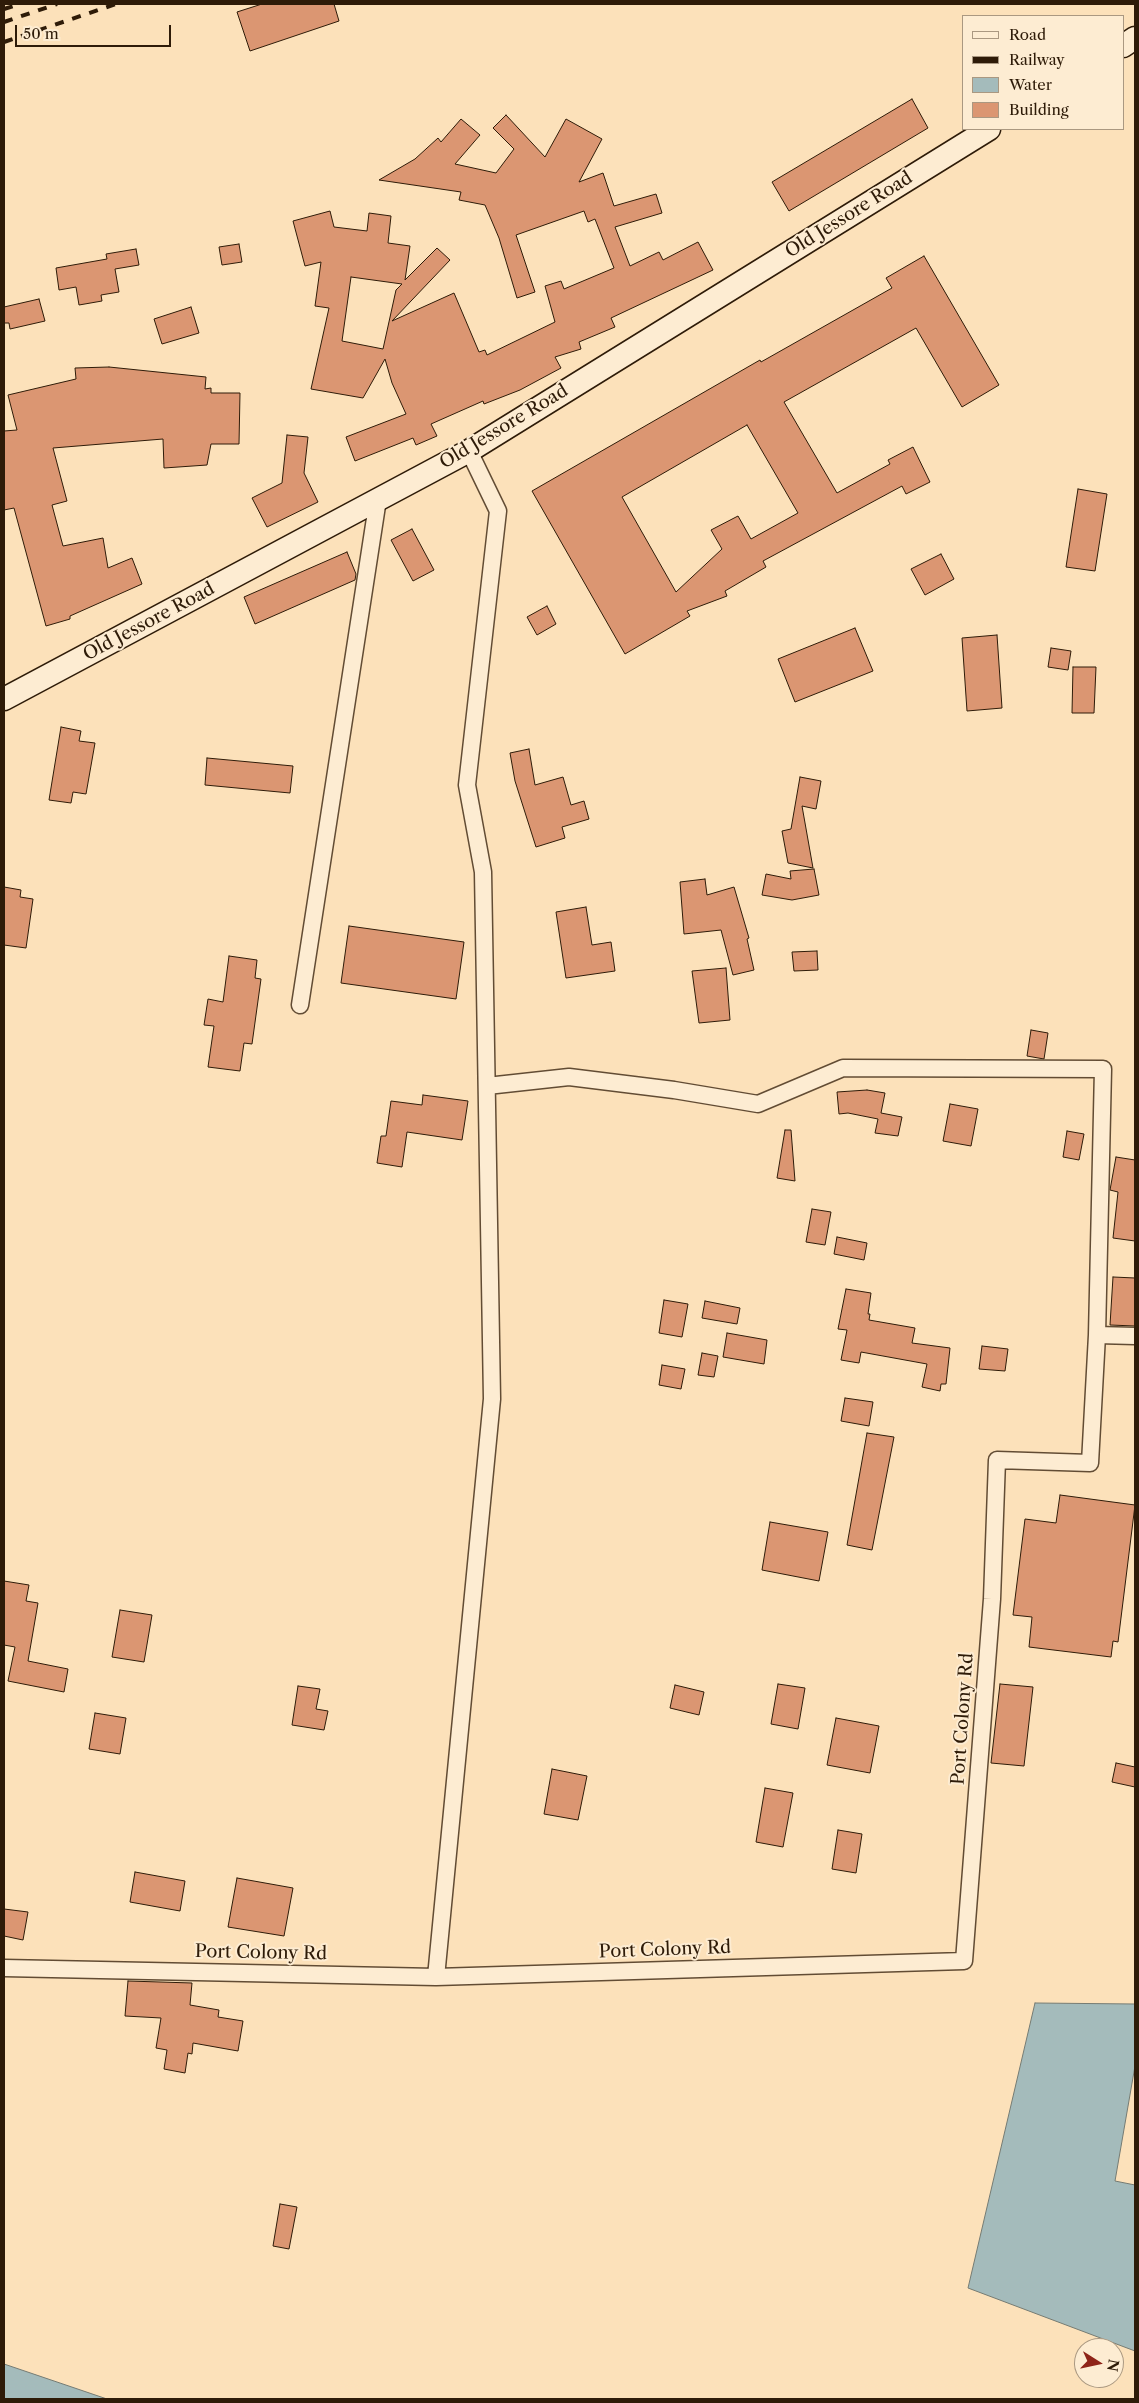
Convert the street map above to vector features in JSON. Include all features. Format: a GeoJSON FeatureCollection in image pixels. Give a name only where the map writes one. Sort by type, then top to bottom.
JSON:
{"type":"FeatureCollection","features":[{"type":"Feature","properties":{"kind":"main road"},"geometry":{"type":"LineString","coordinates":[[1124,45],[1135,38]]}},
{"type":"Feature","properties":{"kind":"main road","name":"Old Jessore Road"},"geometry":{"type":"LineString","coordinates":[[4,699],[469,451],[987,130]]}},
{"type":"Feature","properties":{"kind":"street"},"geometry":{"type":"LineString","coordinates":[[436,1977],[492,1398],[483,872],[467,785],[498,511],[469,451]]}},
{"type":"Feature","properties":{"kind":"street"},"geometry":{"type":"LineString","coordinates":[[300,1005],[378,499]]}},
{"type":"Feature","properties":{"kind":"street"},"geometry":{"type":"LineString","coordinates":[[487,1086],[569,1077],[674,1090],[758,1104],[843,1068],[1103,1069],[1097,1335],[1135,1336]]}},
{"type":"Feature","properties":{"kind":"street","name":"Port Colony Rd"},"geometry":{"type":"LineString","coordinates":[[4,1968],[436,1977],[964,1961],[992,1599],[997,1460],[1090,1463],[1097,1335]]}},
{"type":"Feature","properties":{"kind":"water"},"geometry":{"type":"Polygon","coordinates":[[[1035,2003],[1135,2004],[1135,2066],[1115,2181],[1135,2185],[1135,2351],[1124,2347],[1124,2338],[1101,2338],[968,2288],[1035,2003]]]}},
{"type":"Feature","properties":{"kind":"water"},"geometry":{"type":"Polygon","coordinates":[[[4,2364],[107,2399],[4,2399],[4,2364]]]}},
{"type":"Feature","properties":{"kind":"building"},"geometry":{"type":"Polygon","coordinates":[[[262,4],[334,4],[339,21],[250,51],[237,12],[262,4]]]}},
{"type":"Feature","properties":{"kind":"building"},"geometry":{"type":"Polygon","coordinates":[[[912,99],[928,128],[789,211],[772,182],[912,99]]]}},
{"type":"Feature","properties":{"kind":"building"},"geometry":{"type":"Polygon","coordinates":[[[506,115],[545,157],[566,119],[602,139],[579,182],[603,173],[614,206],[656,194],[662,213],[615,227],[630,266],[659,252],[663,260],[698,242],[713,270],[611,318],[615,327],[579,342],[581,349],[555,357],[561,368],[520,390],[484,404],[483,401],[431,424],[437,436],[416,445],[413,438],[355,461],[346,437],[406,414],[392,383],[385,359],[363,398],[311,389],[329,308],[315,306],[321,262],[305,266],[293,221],[330,211],[334,227],[367,231],[369,213],[391,216],[388,243],[410,246],[405,280],[437,248],[450,260],[392,321],[454,293],[479,352],[485,350],[487,355],[555,322],[545,286],[561,281],[564,289],[614,268],[595,219],[588,222],[584,211],[516,235],[535,292],[517,298],[499,238],[485,205],[459,200],[461,192],[379,180],[415,159],[438,138],[441,142],[461,119],[480,135],[455,164],[496,173],[514,149],[493,128],[506,115]],[[351,277],[342,341],[383,349],[396,290],[402,284],[351,277]]]}},
{"type":"Feature","properties":{"kind":"building"},"geometry":{"type":"Polygon","coordinates":[[[239,244],[242,262],[222,265],[219,247],[239,244]]]}},
{"type":"Feature","properties":{"kind":"building"},"geometry":{"type":"Polygon","coordinates":[[[136,249],[139,265],[115,269],[119,292],[101,295],[102,301],[79,305],[76,287],[59,290],[56,268],[107,259],[106,254],[136,249]]]}},
{"type":"Feature","properties":{"kind":"building"},"geometry":{"type":"Polygon","coordinates":[[[924,256],[999,385],[962,407],[916,328],[784,402],[837,493],[890,464],[888,460],[913,447],[930,482],[906,494],[902,486],[763,561],[766,567],[725,591],[727,596],[687,611],[690,616],[625,654],[532,491],[760,360],[761,362],[892,288],[886,278],[924,256]],[[747,425],[622,497],[676,592],[722,549],[711,530],[738,516],[751,539],[798,513],[747,425]]]}},
{"type":"Feature","properties":{"kind":"building"},"geometry":{"type":"Polygon","coordinates":[[[39,299],[45,321],[10,329],[9,323],[4,323],[4,307],[39,299]]]}},
{"type":"Feature","properties":{"kind":"building"},"geometry":{"type":"Polygon","coordinates":[[[191,307],[199,333],[162,344],[154,319],[191,307]]]}},
{"type":"Feature","properties":{"kind":"building"},"geometry":{"type":"Polygon","coordinates":[[[109,367],[206,377],[205,389],[211,388],[211,393],[240,393],[239,444],[211,444],[207,465],[164,468],[163,439],[53,448],[67,501],[52,505],[63,546],[103,538],[108,568],[132,558],[142,584],[70,616],[70,619],[46,626],[14,508],[4,510],[4,431],[17,430],[8,395],[76,379],[75,368],[109,367]]]}},
{"type":"Feature","properties":{"kind":"building"},"geometry":{"type":"Polygon","coordinates":[[[287,435],[308,437],[304,473],[318,502],[267,527],[252,498],[282,483],[287,435]]]}},
{"type":"Feature","properties":{"kind":"building"},"geometry":{"type":"Polygon","coordinates":[[[1078,489],[1107,494],[1095,571],[1066,567],[1078,489]]]}},
{"type":"Feature","properties":{"kind":"building"},"geometry":{"type":"Polygon","coordinates":[[[412,529],[434,570],[413,581],[391,540],[412,529]]]}},
{"type":"Feature","properties":{"kind":"building"},"geometry":{"type":"Polygon","coordinates":[[[347,552],[356,574],[355,580],[255,624],[244,597],[347,552]]]}},
{"type":"Feature","properties":{"kind":"building"},"geometry":{"type":"Polygon","coordinates":[[[941,554],[954,579],[925,595],[911,569],[941,554]]]}},
{"type":"Feature","properties":{"kind":"building"},"geometry":{"type":"Polygon","coordinates":[[[547,606],[556,624],[537,635],[527,617],[547,606]]]}},
{"type":"Feature","properties":{"kind":"building"},"geometry":{"type":"Polygon","coordinates":[[[855,628],[873,671],[795,702],[778,659],[855,628]]]}},
{"type":"Feature","properties":{"kind":"building"},"geometry":{"type":"Polygon","coordinates":[[[997,635],[1002,708],[967,711],[962,638],[997,635]]]}},
{"type":"Feature","properties":{"kind":"building"},"geometry":{"type":"Polygon","coordinates":[[[1051,648],[1071,651],[1068,670],[1048,667],[1051,648]]]}},
{"type":"Feature","properties":{"kind":"building"},"geometry":{"type":"Polygon","coordinates":[[[1073,667],[1096,667],[1094,713],[1072,713],[1073,667]]]}},
{"type":"Feature","properties":{"kind":"building"},"geometry":{"type":"Polygon","coordinates":[[[61,727],[81,731],[79,741],[95,743],[86,794],[73,792],[71,803],[49,800],[61,727]]]}},
{"type":"Feature","properties":{"kind":"building"},"geometry":{"type":"Polygon","coordinates":[[[529,749],[535,785],[563,777],[571,805],[584,801],[589,819],[562,827],[565,838],[536,847],[515,781],[510,753],[529,749]]]}},
{"type":"Feature","properties":{"kind":"building"},"geometry":{"type":"Polygon","coordinates":[[[207,758],[293,766],[290,793],[205,785],[207,758]]]}},
{"type":"Feature","properties":{"kind":"building"},"geometry":{"type":"Polygon","coordinates":[[[800,777],[821,781],[816,809],[802,806],[813,868],[788,863],[782,831],[791,829],[800,777]]]}},
{"type":"Feature","properties":{"kind":"building"},"geometry":{"type":"Polygon","coordinates":[[[814,869],[819,895],[792,900],[762,895],[766,874],[791,879],[790,871],[814,869]]]}},
{"type":"Feature","properties":{"kind":"building"},"geometry":{"type":"Polygon","coordinates":[[[705,879],[707,895],[734,887],[749,938],[747,939],[754,970],[733,975],[721,930],[684,934],[680,882],[705,879]]]}},
{"type":"Feature","properties":{"kind":"building"},"geometry":{"type":"Polygon","coordinates":[[[4,887],[21,890],[20,897],[33,899],[26,948],[4,945],[4,887]]]}},
{"type":"Feature","properties":{"kind":"building"},"geometry":{"type":"Polygon","coordinates":[[[586,907],[592,945],[611,942],[615,971],[566,978],[556,912],[586,907]]]}},
{"type":"Feature","properties":{"kind":"building"},"geometry":{"type":"Polygon","coordinates":[[[349,926],[464,942],[456,999],[341,983],[349,926]]]}},
{"type":"Feature","properties":{"kind":"building"},"geometry":{"type":"Polygon","coordinates":[[[817,951],[818,970],[794,971],[792,952],[817,951]]]}},
{"type":"Feature","properties":{"kind":"building"},"geometry":{"type":"Polygon","coordinates":[[[229,956],[257,960],[255,978],[261,979],[252,1044],[244,1043],[240,1071],[208,1067],[214,1026],[204,1025],[208,999],[223,1002],[229,956]]]}},
{"type":"Feature","properties":{"kind":"building"},"geometry":{"type":"Polygon","coordinates":[[[726,968],[730,1020],[699,1023],[692,971],[726,968]]]}},
{"type":"Feature","properties":{"kind":"building"},"geometry":{"type":"Polygon","coordinates":[[[1031,1030],[1048,1033],[1044,1059],[1027,1056],[1031,1030]]]}},
{"type":"Feature","properties":{"kind":"building"},"geometry":{"type":"Polygon","coordinates":[[[867,1090],[885,1093],[881,1113],[902,1117],[898,1136],[875,1133],[878,1119],[848,1113],[839,1114],[837,1092],[867,1090]]]}},
{"type":"Feature","properties":{"kind":"building"},"geometry":{"type":"Polygon","coordinates":[[[423,1095],[468,1101],[462,1140],[407,1132],[402,1167],[377,1163],[381,1136],[386,1136],[391,1101],[422,1105],[423,1095]]]}},
{"type":"Feature","properties":{"kind":"building"},"geometry":{"type":"Polygon","coordinates":[[[950,1104],[978,1109],[971,1146],[943,1141],[950,1104]]]}},
{"type":"Feature","properties":{"kind":"building"},"geometry":{"type":"Polygon","coordinates":[[[785,1130],[791,1130],[795,1181],[777,1178],[785,1130]]]}},
{"type":"Feature","properties":{"kind":"building"},"geometry":{"type":"Polygon","coordinates":[[[1067,1131],[1084,1134],[1079,1160],[1063,1157],[1067,1131]]]}},
{"type":"Feature","properties":{"kind":"building"},"geometry":{"type":"Polygon","coordinates":[[[1116,1157],[1135,1160],[1135,1241],[1113,1238],[1118,1192],[1110,1190],[1116,1157]]]}},
{"type":"Feature","properties":{"kind":"building"},"geometry":{"type":"Polygon","coordinates":[[[812,1209],[831,1212],[825,1245],[806,1242],[812,1209]]]}},
{"type":"Feature","properties":{"kind":"building"},"geometry":{"type":"Polygon","coordinates":[[[837,1237],[867,1243],[864,1260],[834,1254],[837,1237]]]}},
{"type":"Feature","properties":{"kind":"building"},"geometry":{"type":"Polygon","coordinates":[[[1113,1277],[1135,1278],[1135,1326],[1110,1325],[1113,1277]]]}},
{"type":"Feature","properties":{"kind":"building"},"geometry":{"type":"Polygon","coordinates":[[[846,1289],[871,1293],[869,1320],[915,1328],[912,1343],[950,1348],[946,1384],[941,1384],[940,1391],[922,1387],[927,1364],[861,1352],[859,1363],[841,1360],[847,1330],[838,1329],[846,1289]]]}},
{"type":"Feature","properties":{"kind":"building"},"geometry":{"type":"Polygon","coordinates":[[[664,1300],[688,1304],[682,1337],[659,1333],[664,1300]]]}},
{"type":"Feature","properties":{"kind":"building"},"geometry":{"type":"Polygon","coordinates":[[[705,1301],[740,1308],[737,1324],[702,1318],[705,1301]]]}},
{"type":"Feature","properties":{"kind":"building"},"geometry":{"type":"Polygon","coordinates":[[[727,1333],[767,1340],[764,1364],[723,1357],[727,1333]]]}},
{"type":"Feature","properties":{"kind":"building"},"geometry":{"type":"Polygon","coordinates":[[[982,1346],[1008,1349],[1005,1371],[979,1369],[982,1346]]]}},
{"type":"Feature","properties":{"kind":"building"},"geometry":{"type":"Polygon","coordinates":[[[702,1353],[718,1356],[714,1377],[698,1375],[702,1353]]]}},
{"type":"Feature","properties":{"kind":"building"},"geometry":{"type":"Polygon","coordinates":[[[662,1365],[685,1369],[681,1389],[659,1385],[662,1365]]]}},
{"type":"Feature","properties":{"kind":"building"},"geometry":{"type":"Polygon","coordinates":[[[845,1398],[873,1402],[869,1426],[841,1421],[845,1398]]]}},
{"type":"Feature","properties":{"kind":"building"},"geometry":{"type":"Polygon","coordinates":[[[867,1433],[894,1437],[872,1550],[847,1545],[867,1433]]]}},
{"type":"Feature","properties":{"kind":"building"},"geometry":{"type":"Polygon","coordinates":[[[1060,1495],[1135,1505],[1118,1642],[1113,1641],[1111,1657],[1029,1647],[1032,1617],[1013,1615],[1025,1519],[1056,1523],[1060,1495]]]}},
{"type":"Feature","properties":{"kind":"building"},"geometry":{"type":"Polygon","coordinates":[[[770,1522],[828,1532],[819,1581],[762,1570],[770,1522]]]}},
{"type":"Feature","properties":{"kind":"building"},"geometry":{"type":"Polygon","coordinates":[[[4,1581],[29,1585],[26,1601],[38,1603],[28,1661],[68,1669],[64,1692],[8,1681],[15,1647],[4,1645],[4,1581]]]}},
{"type":"Feature","properties":{"kind":"building"},"geometry":{"type":"Polygon","coordinates":[[[120,1610],[152,1615],[144,1662],[112,1657],[120,1610]]]}},
{"type":"Feature","properties":{"kind":"building"},"geometry":{"type":"Polygon","coordinates":[[[778,1684],[805,1688],[798,1729],[771,1724],[778,1684]]]}},
{"type":"Feature","properties":{"kind":"building"},"geometry":{"type":"Polygon","coordinates":[[[1000,1684],[1033,1687],[1024,1766],[991,1763],[1000,1684]]]}},
{"type":"Feature","properties":{"kind":"building"},"geometry":{"type":"Polygon","coordinates":[[[675,1685],[704,1692],[699,1715],[670,1708],[675,1685]]]}},
{"type":"Feature","properties":{"kind":"building"},"geometry":{"type":"Polygon","coordinates":[[[298,1686],[320,1689],[316,1709],[328,1711],[324,1730],[292,1725],[298,1686]]]}},
{"type":"Feature","properties":{"kind":"building"},"geometry":{"type":"Polygon","coordinates":[[[95,1713],[126,1718],[120,1754],[89,1749],[95,1713]]]}},
{"type":"Feature","properties":{"kind":"building"},"geometry":{"type":"Polygon","coordinates":[[[836,1718],[879,1726],[870,1773],[827,1765],[836,1718]]]}},
{"type":"Feature","properties":{"kind":"building"},"geometry":{"type":"Polygon","coordinates":[[[1116,1763],[1135,1767],[1135,1787],[1112,1782],[1116,1763]]]}},
{"type":"Feature","properties":{"kind":"building"},"geometry":{"type":"Polygon","coordinates":[[[552,1769],[587,1776],[578,1820],[544,1814],[552,1769]]]}},
{"type":"Feature","properties":{"kind":"building"},"geometry":{"type":"Polygon","coordinates":[[[765,1788],[793,1793],[783,1847],[756,1842],[765,1788]]]}},
{"type":"Feature","properties":{"kind":"building"},"geometry":{"type":"Polygon","coordinates":[[[838,1830],[862,1834],[856,1873],[832,1869],[838,1830]]]}},
{"type":"Feature","properties":{"kind":"building"},"geometry":{"type":"Polygon","coordinates":[[[135,1872],[185,1881],[180,1911],[130,1902],[135,1872]]]}},
{"type":"Feature","properties":{"kind":"building"},"geometry":{"type":"Polygon","coordinates":[[[237,1878],[293,1888],[284,1936],[228,1927],[237,1878]]]}},
{"type":"Feature","properties":{"kind":"building"},"geometry":{"type":"Polygon","coordinates":[[[4,1909],[28,1912],[23,1940],[4,1936],[4,1909]]]}},
{"type":"Feature","properties":{"kind":"building"},"geometry":{"type":"Polygon","coordinates":[[[128,1981],[192,1983],[190,2005],[219,2010],[218,2017],[243,2021],[238,2051],[193,2043],[192,2054],[188,2053],[185,2073],[164,2069],[167,2050],[156,2048],[161,2018],[125,2016],[128,1981]]]}},
{"type":"Feature","properties":{"kind":"building"},"geometry":{"type":"Polygon","coordinates":[[[280,2204],[297,2207],[289,2249],[273,2246],[280,2204]]]}},
{"type":"Feature","properties":{"kind":"railway"},"geometry":{"type":"LineString","coordinates":[[4,9],[20,4]]}},
{"type":"Feature","properties":{"kind":"railway"},"geometry":{"type":"LineString","coordinates":[[4,22],[57,4]]}},
{"type":"Feature","properties":{"kind":"railway"},"geometry":{"type":"LineString","coordinates":[[4,42],[116,4]]}}]}
